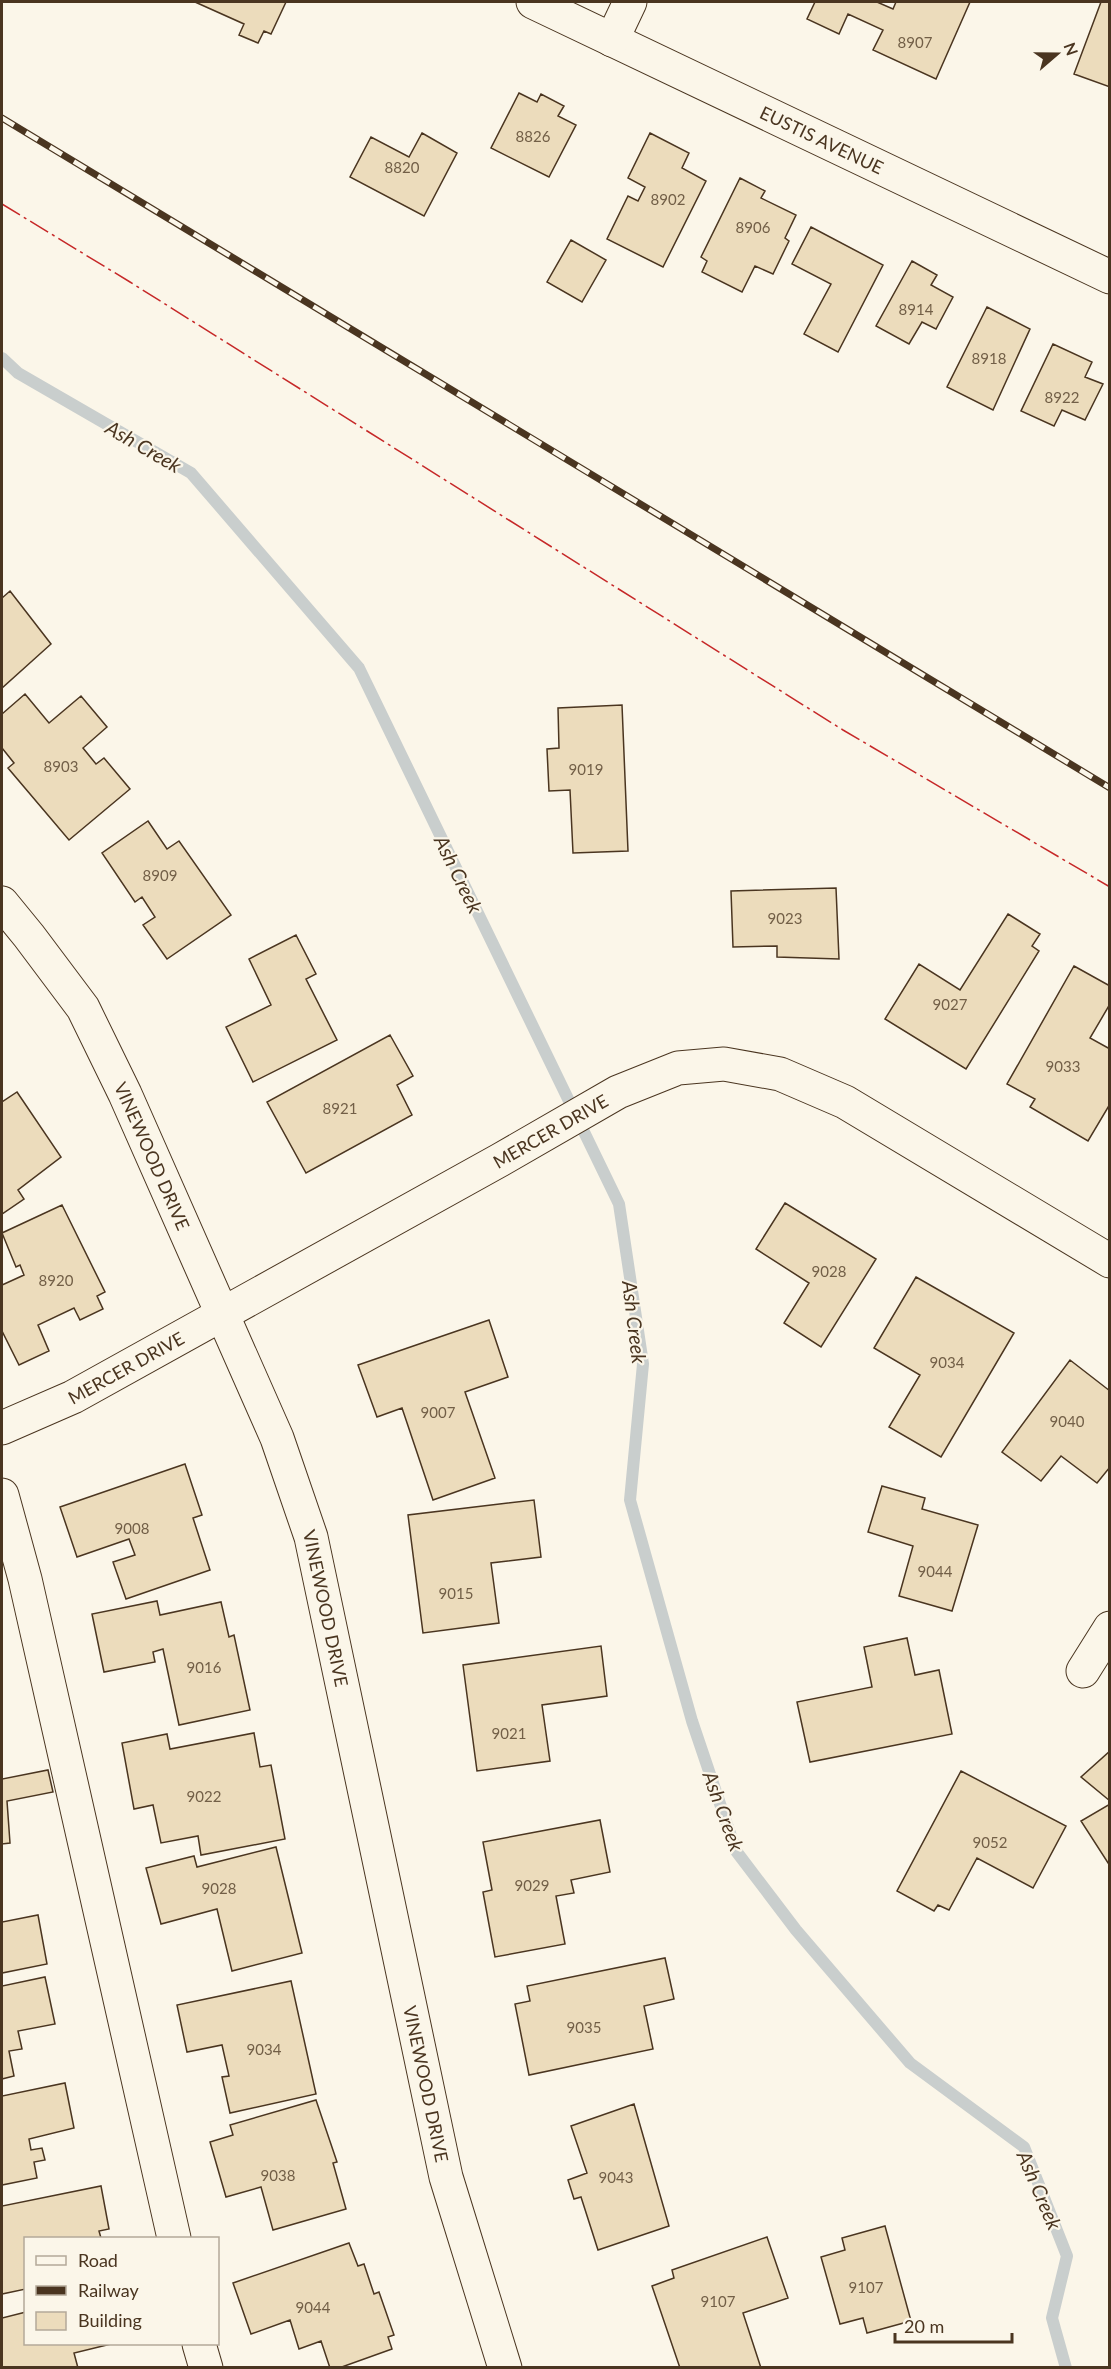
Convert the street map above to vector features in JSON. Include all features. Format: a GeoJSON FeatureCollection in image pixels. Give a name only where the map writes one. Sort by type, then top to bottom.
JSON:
{"type":"FeatureCollection","features":[{"type":"Feature","properties":{"kind":"street","name":"EUSTIS AVENUE"},"geometry":{"type":"LineString","coordinates":[[533,2],[1110,277]]}},
{"type":"Feature","properties":{"kind":"street"},"geometry":{"type":"LineString","coordinates":[[612,40],[630,2]]}},
{"type":"Feature","properties":{"kind":"street","name":"VINEWOOD DRIVE"},"geometry":{"type":"LineString","coordinates":[[2,903],[82,1008],[125,1094],[277,1438],[311,1537],[446,2177],[505,2367]]}},
{"type":"Feature","properties":{"kind":"street","name":"MERCER DRIVE"},"geometry":{"type":"LineString","coordinates":[[2,1428],[73,1397],[618,1092],[678,1068],[724,1064],[780,1074],[845,1102],[1110,1261]]}},
{"type":"Feature","properties":{"kind":"street"},"geometry":{"type":"LineString","coordinates":[[2,1496],[28,1590],[174,2237]]}},
{"type":"Feature","properties":{"kind":"street"},"geometry":{"type":"LineString","coordinates":[[1083,1671],[1110,1628]]}},
{"type":"Feature","properties":{"kind":"street"},"geometry":{"type":"LineString","coordinates":[[200,2345],[206,2367]]}},
{"type":"Feature","properties":{"kind":"building"},"geometry":{"type":"Polygon","coordinates":[[[195,2],[286,2],[271,34],[264,31],[258,43],[239,35],[244,24],[195,2]]]}},
{"type":"Feature","properties":{"kind":"building"},"geometry":{"type":"Polygon","coordinates":[[[815,2],[877,2],[893,9],[896,2],[970,2],[936,79],[873,50],[883,30],[848,14],[839,34],[807,19],[815,2]]]}},
{"type":"Feature","properties":{"kind":"building"},"geometry":{"type":"Polygon","coordinates":[[[1101,2],[1110,2],[1110,87],[1074,74],[1101,2]]]}},
{"type":"Feature","properties":{"kind":"building"},"geometry":{"type":"Polygon","coordinates":[[[519,93],[537,102],[541,94],[564,106],[558,116],[576,125],[549,177],[491,148],[519,93]]]}},
{"type":"Feature","properties":{"kind":"building"},"geometry":{"type":"Polygon","coordinates":[[[422,133],[457,153],[424,216],[350,177],[371,137],[409,157],[422,133]]]}},
{"type":"Feature","properties":{"kind":"building"},"geometry":{"type":"Polygon","coordinates":[[[650,133],[689,153],[682,168],[706,181],[663,267],[607,239],[628,196],[638,201],[645,187],[628,178],[650,133]]]}},
{"type":"Feature","properties":{"kind":"building"},"geometry":{"type":"Polygon","coordinates":[[[740,178],[765,191],[761,198],[796,215],[785,238],[789,241],[773,274],[755,266],[742,292],[702,272],[707,261],[701,257],[740,178]]]}},
{"type":"Feature","properties":{"kind":"building"},"geometry":{"type":"Polygon","coordinates":[[[811,227],[883,265],[838,352],[804,334],[831,284],[792,264],[811,227]]]}},
{"type":"Feature","properties":{"kind":"building"},"geometry":{"type":"Polygon","coordinates":[[[571,240],[606,260],[582,302],[547,282],[571,240]]]}},
{"type":"Feature","properties":{"kind":"building"},"geometry":{"type":"Polygon","coordinates":[[[912,261],[937,275],[931,285],[953,297],[936,329],[922,322],[909,344],[876,326],[912,261]]]}},
{"type":"Feature","properties":{"kind":"building"},"geometry":{"type":"Polygon","coordinates":[[[987,307],[1030,329],[993,410],[947,387],[987,307]]]}},
{"type":"Feature","properties":{"kind":"building"},"geometry":{"type":"Polygon","coordinates":[[[1053,344],[1092,362],[1085,377],[1103,384],[1085,420],[1062,410],[1054,426],[1021,411],[1053,344]]]}},
{"type":"Feature","properties":{"kind":"building"},"geometry":{"type":"Polygon","coordinates":[[[10,591],[51,644],[2,688],[2,598],[10,591]]]}},
{"type":"Feature","properties":{"kind":"building"},"geometry":{"type":"Polygon","coordinates":[[[25,694],[49,723],[81,696],[107,727],[83,748],[96,764],[104,758],[130,789],[69,840],[8,768],[14,763],[2,748],[2,714],[25,694]]]}},
{"type":"Feature","properties":{"kind":"building"},"geometry":{"type":"Polygon","coordinates":[[[622,705],[628,851],[573,853],[570,790],[549,791],[547,749],[559,748],[558,708],[622,705]]]}},
{"type":"Feature","properties":{"kind":"building"},"geometry":{"type":"Polygon","coordinates":[[[148,821],[167,849],[179,841],[231,915],[167,959],[143,925],[155,917],[142,897],[135,902],[102,853],[148,821]]]}},
{"type":"Feature","properties":{"kind":"building"},"geometry":{"type":"Polygon","coordinates":[[[836,888],[839,959],[777,957],[777,946],[733,947],[731,891],[836,888]]]}},
{"type":"Feature","properties":{"kind":"building"},"geometry":{"type":"Polygon","coordinates":[[[1008,914],[1040,934],[1032,946],[1039,951],[966,1069],[885,1019],[919,964],[960,990],[1008,914]]]}},
{"type":"Feature","properties":{"kind":"building"},"geometry":{"type":"Polygon","coordinates":[[[296,935],[316,974],[306,979],[337,1040],[253,1082],[226,1027],[271,1005],[249,959],[296,935]]]}},
{"type":"Feature","properties":{"kind":"building"},"geometry":{"type":"Polygon","coordinates":[[[1074,966],[1110,986],[1110,1004],[1090,1038],[1110,1049],[1110,1104],[1088,1141],[1030,1107],[1035,1099],[1007,1084],[1074,966]]]}},
{"type":"Feature","properties":{"kind":"building"},"geometry":{"type":"Polygon","coordinates":[[[390,1035],[413,1076],[397,1085],[412,1115],[306,1173],[267,1102],[390,1035]]]}},
{"type":"Feature","properties":{"kind":"building"},"geometry":{"type":"Polygon","coordinates":[[[17,1092],[61,1157],[18,1190],[24,1199],[2,1214],[2,1102],[17,1092]]]}},
{"type":"Feature","properties":{"kind":"building"},"geometry":{"type":"Polygon","coordinates":[[[785,1203],[876,1259],[821,1347],[784,1323],[809,1283],[756,1249],[785,1203]]]}},
{"type":"Feature","properties":{"kind":"building"},"geometry":{"type":"Polygon","coordinates":[[[62,1205],[105,1292],[97,1296],[103,1309],[80,1320],[74,1308],[38,1325],[49,1351],[19,1365],[2,1331],[2,1285],[24,1275],[20,1265],[16,1267],[2,1233],[62,1205]]]}},
{"type":"Feature","properties":{"kind":"building"},"geometry":{"type":"Polygon","coordinates":[[[916,1277],[1014,1333],[941,1457],[889,1427],[920,1375],[874,1348],[916,1277]]]}},
{"type":"Feature","properties":{"kind":"building"},"geometry":{"type":"Polygon","coordinates":[[[489,1320],[508,1377],[465,1392],[495,1478],[433,1500],[402,1408],[377,1417],[358,1365],[489,1320]]]}},
{"type":"Feature","properties":{"kind":"building"},"geometry":{"type":"Polygon","coordinates":[[[1070,1360],[1110,1391],[1110,1467],[1097,1483],[1061,1456],[1041,1481],[1002,1452],[1070,1360]]]}},
{"type":"Feature","properties":{"kind":"building"},"geometry":{"type":"Polygon","coordinates":[[[185,1464],[202,1515],[193,1518],[210,1570],[126,1599],[113,1562],[135,1555],[129,1539],[77,1557],[60,1507],[185,1464]]]}},
{"type":"Feature","properties":{"kind":"building"},"geometry":{"type":"Polygon","coordinates":[[[882,1486],[925,1498],[922,1509],[978,1525],[952,1611],[899,1596],[913,1546],[868,1532],[882,1486]]]}},
{"type":"Feature","properties":{"kind":"building"},"geometry":{"type":"Polygon","coordinates":[[[534,1500],[541,1557],[491,1563],[499,1623],[423,1633],[408,1515],[534,1500]]]}},
{"type":"Feature","properties":{"kind":"building"},"geometry":{"type":"Polygon","coordinates":[[[157,1601],[160,1615],[221,1602],[229,1637],[234,1635],[250,1710],[179,1725],[163,1649],[153,1652],[155,1662],[104,1672],[92,1614],[157,1601]]]}},
{"type":"Feature","properties":{"kind":"building"},"geometry":{"type":"Polygon","coordinates":[[[907,1638],[915,1675],[939,1670],[952,1734],[810,1762],[797,1702],[872,1687],[864,1647],[907,1638]]]}},
{"type":"Feature","properties":{"kind":"building"},"geometry":{"type":"Polygon","coordinates":[[[601,1646],[607,1696],[542,1705],[550,1761],[477,1771],[463,1665],[601,1646]]]}},
{"type":"Feature","properties":{"kind":"building"},"geometry":{"type":"Polygon","coordinates":[[[254,1733],[260,1767],[271,1765],[285,1839],[201,1855],[198,1836],[161,1843],[153,1805],[134,1809],[122,1743],[167,1734],[170,1749],[254,1733]]]}},
{"type":"Feature","properties":{"kind":"building"},"geometry":{"type":"Polygon","coordinates":[[[1110,1751],[1110,1801],[1081,1777],[1110,1751]]]}},
{"type":"Feature","properties":{"kind":"building"},"geometry":{"type":"Polygon","coordinates":[[[48,1770],[53,1792],[7,1801],[10,1843],[2,1844],[2,1779],[48,1770]]]}},
{"type":"Feature","properties":{"kind":"building"},"geometry":{"type":"Polygon","coordinates":[[[961,1771],[1066,1826],[1033,1888],[977,1858],[949,1910],[938,1905],[934,1911],[897,1891],[961,1771]]]}},
{"type":"Feature","properties":{"kind":"building"},"geometry":{"type":"Polygon","coordinates":[[[1110,1804],[1110,1866],[1081,1821],[1110,1804]]]}},
{"type":"Feature","properties":{"kind":"building"},"geometry":{"type":"Polygon","coordinates":[[[600,1820],[610,1872],[571,1880],[574,1893],[556,1896],[565,1944],[495,1957],[483,1892],[492,1890],[483,1842],[600,1820]]]}},
{"type":"Feature","properties":{"kind":"building"},"geometry":{"type":"Polygon","coordinates":[[[276,1847],[302,1953],[232,1971],[217,1909],[161,1924],[146,1868],[194,1856],[197,1867],[276,1847]]]}},
{"type":"Feature","properties":{"kind":"building"},"geometry":{"type":"Polygon","coordinates":[[[38,1915],[47,1964],[2,1973],[2,1922],[38,1915]]]}},
{"type":"Feature","properties":{"kind":"building"},"geometry":{"type":"Polygon","coordinates":[[[665,1958],[674,1999],[644,2006],[653,2049],[529,2075],[515,2004],[530,2001],[527,1986],[665,1958]]]}},
{"type":"Feature","properties":{"kind":"building"},"geometry":{"type":"Polygon","coordinates":[[[45,1977],[55,2024],[18,2031],[22,2049],[9,2051],[14,2076],[2,2079],[2,1986],[45,1977]]]}},
{"type":"Feature","properties":{"kind":"building"},"geometry":{"type":"Polygon","coordinates":[[[291,1981],[316,2094],[230,2113],[222,2077],[229,2076],[222,2045],[187,2052],[177,2005],[291,1981]]]}},
{"type":"Feature","properties":{"kind":"building"},"geometry":{"type":"Polygon","coordinates":[[[65,2083],[74,2128],[29,2139],[31,2150],[42,2148],[45,2160],[34,2162],[37,2178],[2,2185],[2,2096],[65,2083]]]}},
{"type":"Feature","properties":{"kind":"building"},"geometry":{"type":"Polygon","coordinates":[[[316,2100],[337,2162],[333,2163],[346,2209],[273,2230],[261,2187],[226,2197],[210,2142],[233,2135],[230,2125],[316,2100]]]}},
{"type":"Feature","properties":{"kind":"building"},"geometry":{"type":"Polygon","coordinates":[[[634,2104],[669,2226],[598,2250],[581,2197],[574,2199],[568,2180],[587,2173],[571,2126],[634,2104]]]}},
{"type":"Feature","properties":{"kind":"building"},"geometry":{"type":"Polygon","coordinates":[[[101,2186],[109,2229],[99,2231],[101,2237],[24,2237],[24,2289],[2,2294],[2,2206],[101,2186]]]}},
{"type":"Feature","properties":{"kind":"building"},"geometry":{"type":"Polygon","coordinates":[[[885,2226],[911,2321],[867,2333],[863,2318],[840,2324],[821,2257],[845,2250],[842,2238],[885,2226]]]}},
{"type":"Feature","properties":{"kind":"building"},"geometry":{"type":"Polygon","coordinates":[[[767,2237],[788,2298],[743,2313],[761,2368],[680,2368],[652,2286],[674,2278],[672,2270],[767,2237]]]}},
{"type":"Feature","properties":{"kind":"building"},"geometry":{"type":"Polygon","coordinates":[[[349,2243],[358,2266],[364,2264],[374,2294],[379,2292],[394,2335],[388,2337],[392,2349],[339,2368],[330,2368],[321,2341],[299,2349],[290,2320],[251,2334],[233,2283],[349,2243]]]}},
{"type":"Feature","properties":{"kind":"building"},"geometry":{"type":"Polygon","coordinates":[[[24,2312],[24,2345],[107,2345],[74,2353],[78,2368],[2,2368],[2,2318],[24,2312]]]}},
{"type":"Feature","properties":{"kind":"waterway","name":"Ash Creek"},"geometry":{"type":"LineString","coordinates":[[2,358],[18,373],[191,473],[359,668],[619,1204],[643,1364],[630,1500],[692,1721],[736,1851],[796,1930],[910,2063],[1024,2147],[1067,2256],[1052,2318],[1066,2368]]}},
{"type":"Feature","properties":{"kind":"railway"},"geometry":{"type":"LineString","coordinates":[[2,118],[1110,788]]}},
{"type":"Feature","properties":{"kind":"power"},"geometry":{"type":"LineString","coordinates":[[2,204],[843,730],[1110,887]]}}]}
